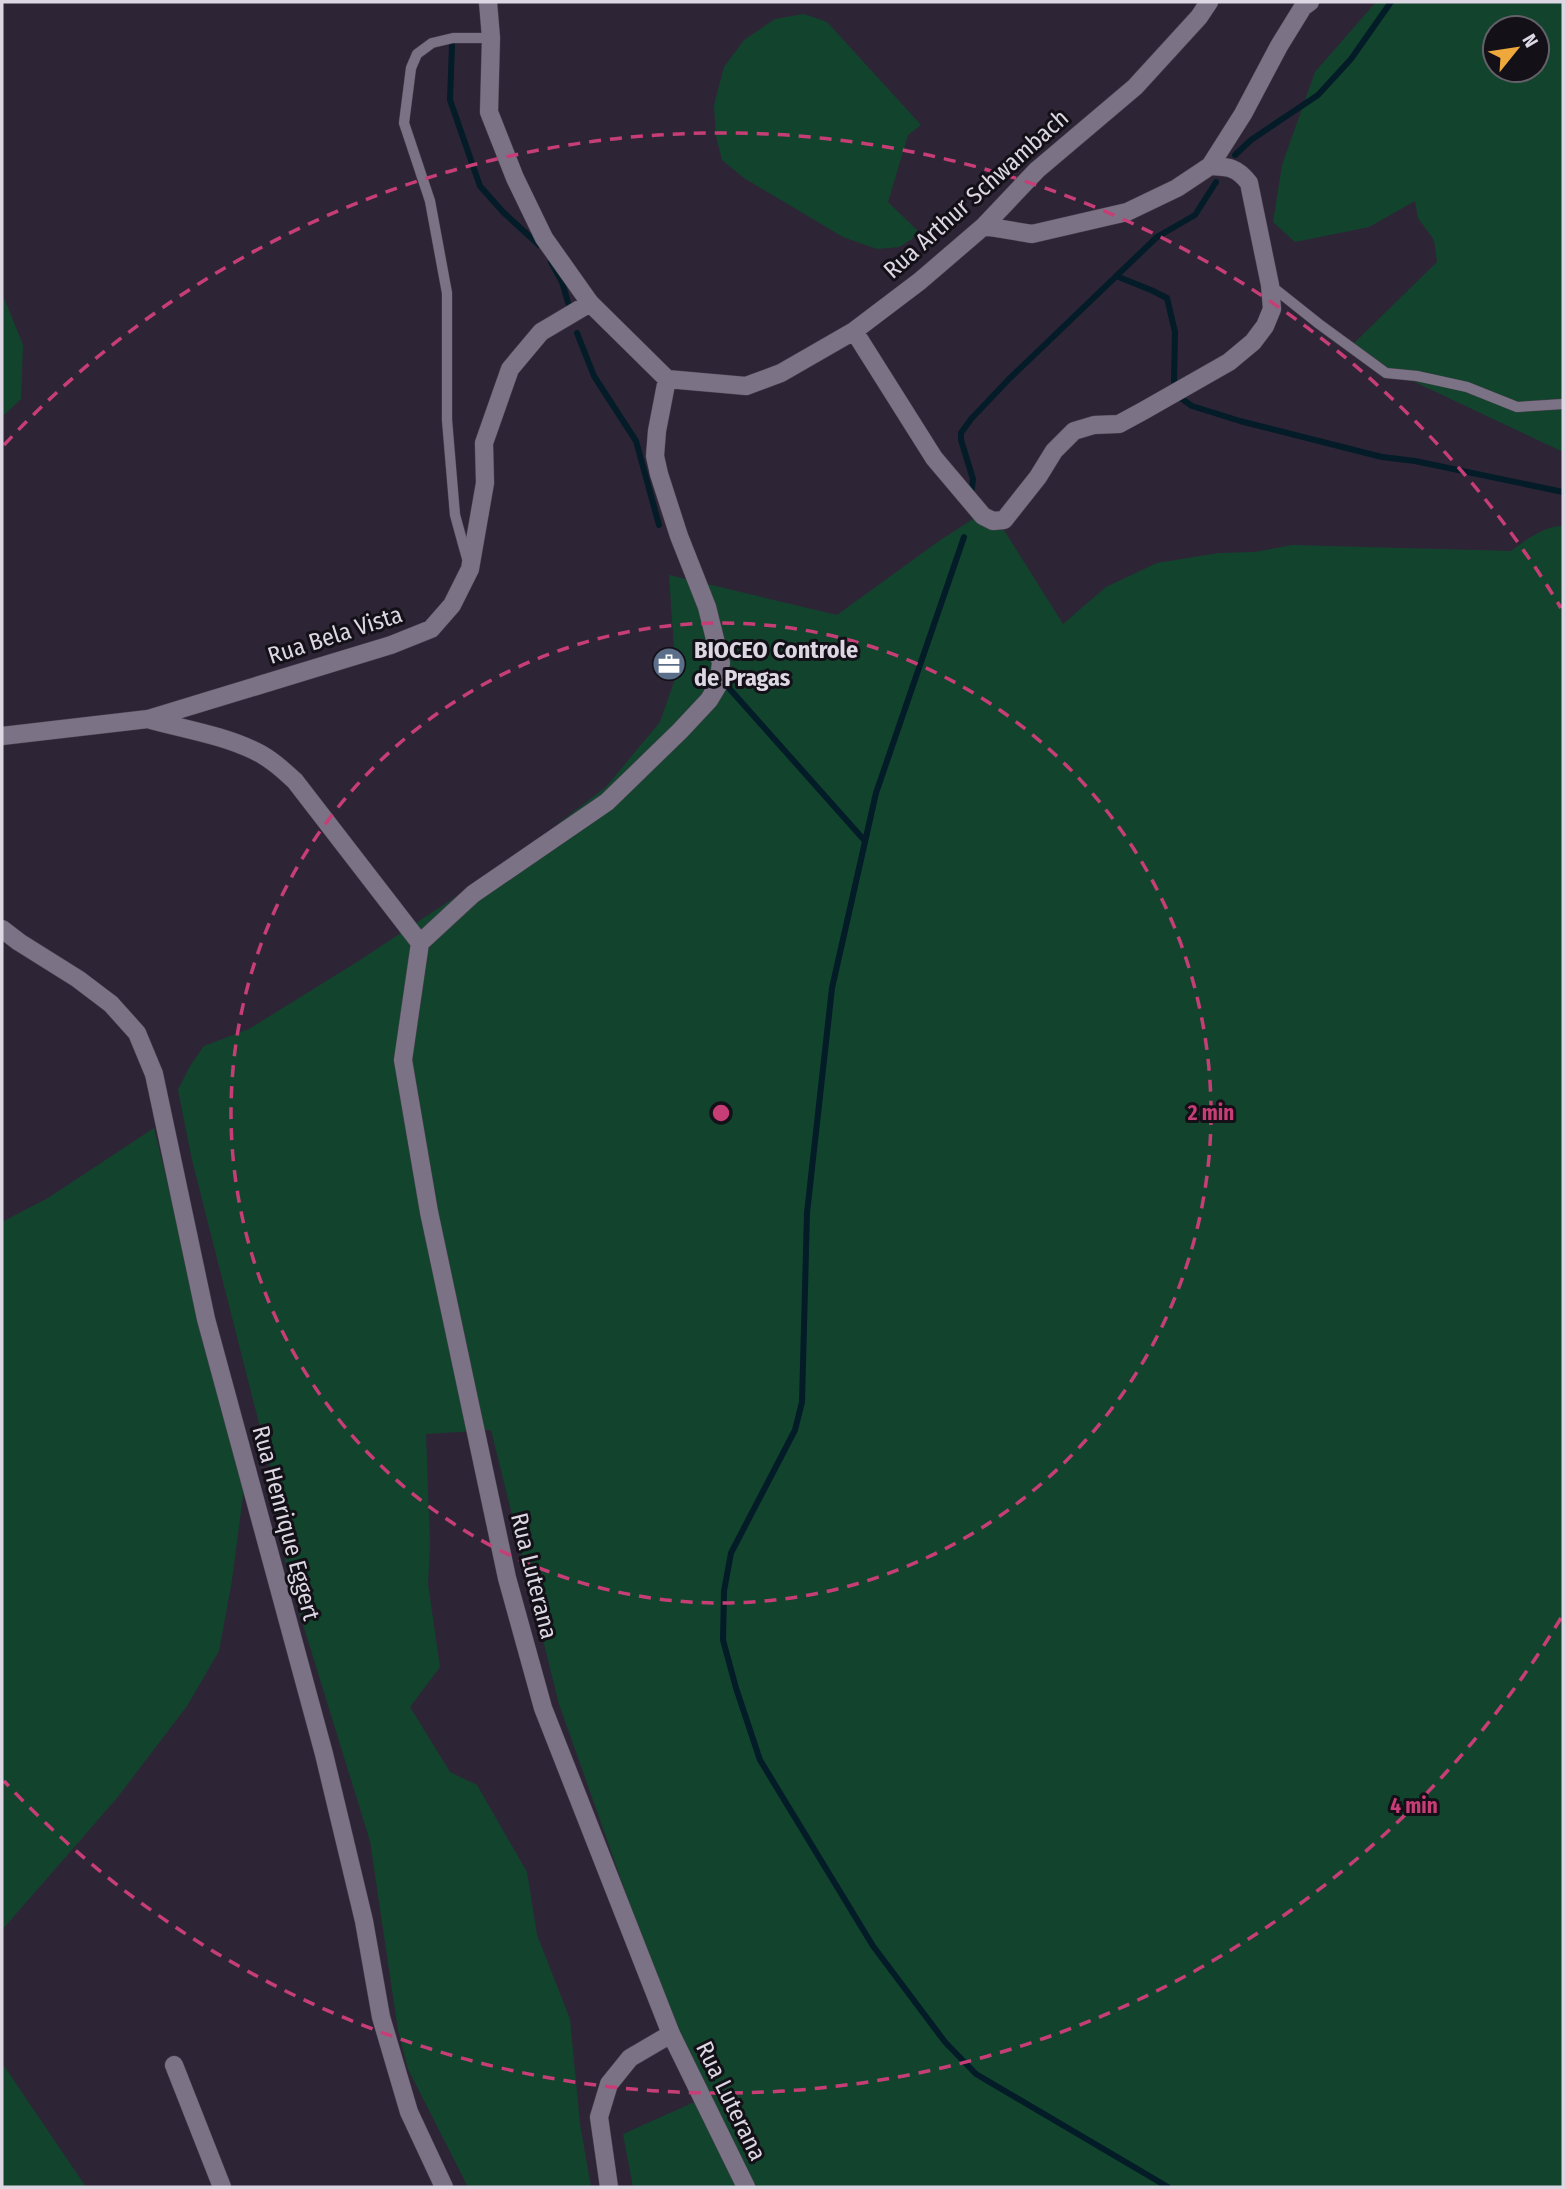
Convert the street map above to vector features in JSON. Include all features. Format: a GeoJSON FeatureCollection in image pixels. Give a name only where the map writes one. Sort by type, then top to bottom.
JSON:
{"type":"FeatureCollection","features":[{"type":"Feature","properties":{"kind":"street"},"geometry":{"type":"LineString","coordinates":[[148,719],[231,742],[256,751],[277,764],[295,781],[420,943],[473,894],[607,802],[680,731],[709,700],[718,685],[721,663],[707,607],[679,536],[655,456],[667,379],[590,303],[544,239],[515,178],[489,112],[491,38],[488,2]]}},
{"type":"Feature","properties":{"kind":"street","name":"Rua Arthur Schwambach"},"geometry":{"type":"LineString","coordinates":[[667,379],[746,386],[781,373],[854,331],[920,281],[984,226],[1037,170],[1135,87],[1199,17],[1209,2]]}},
{"type":"Feature","properties":{"kind":"street"},"geometry":{"type":"LineString","coordinates":[[984,226],[1032,234],[1127,212],[1177,188],[1210,166],[1243,114],[1279,46],[1303,7],[1310,2]]}},
{"type":"Feature","properties":{"kind":"street"},"geometry":{"type":"LineString","coordinates":[[854,331],[934,458],[983,516],[993,521],[1004,520],[1038,477],[1054,451],[1074,431],[1094,425],[1119,424],[1229,362],[1253,342],[1265,326],[1272,309],[1270,285],[1249,183],[1242,173],[1231,168],[1210,166]]}},
{"type":"Feature","properties":{"kind":"street","name":"Rua Bela Vista"},"geometry":{"type":"LineString","coordinates":[[2,736],[148,719],[391,645],[431,629],[452,605],[470,569],[485,483],[484,443],[510,369],[541,332],[590,303]]}},
{"type":"Feature","properties":{"kind":"street","name":"Rua Henrique Eggert"},"geometry":{"type":"LineString","coordinates":[[2,929],[111,1003],[137,1033],[154,1074],[205,1319],[324,1755],[365,1922],[381,2017],[409,2112],[440,2184]]}},
{"type":"Feature","properties":{"kind":"street","name":"Rua Luterana"},"geometry":{"type":"LineString","coordinates":[[420,943],[403,1060],[429,1212],[507,1578],[543,1707],[671,2034],[746,2187]]}},
{"type":"Feature","properties":{"kind":"street"},"geometry":{"type":"LineString","coordinates":[[608,2187],[598,2116],[609,2084],[630,2058],[671,2034]]}},
{"type":"Feature","properties":{"kind":"street"},"geometry":{"type":"LineString","coordinates":[[174,2065],[222,2187]]}},
{"type":"Feature","properties":{"kind":"lane"},"geometry":{"type":"LineString","coordinates":[[470,569],[455,514],[447,420],[447,293],[430,201],[404,123],[411,68],[417,54],[432,43],[453,38],[491,38]]}},
{"type":"Feature","properties":{"kind":"lane"},"geometry":{"type":"LineString","coordinates":[[1270,285],[1386,373],[1417,376],[1467,387],[1517,407],[1563,404]]}},
{"type":"Feature","properties":{"kind":"green space"},"geometry":{"type":"Polygon","coordinates":[[[1376,2],[1563,2],[1563,452],[1347,350],[1437,262],[1434,240],[1418,218],[1415,201],[1369,227],[1295,242],[1273,222],[1282,165],[1315,72],[1376,2]]]}},
{"type":"Feature","properties":{"kind":"green space"},"geometry":{"type":"Polygon","coordinates":[[[804,14],[827,22],[921,125],[908,135],[888,202],[918,231],[912,239],[899,247],[877,249],[843,237],[744,178],[722,160],[716,136],[714,105],[724,67],[744,40],[775,19],[804,14]]]}},
{"type":"Feature","properties":{"kind":"green space"},"geometry":{"type":"Polygon","coordinates":[[[2,293],[23,345],[21,399],[2,417],[2,293]]]}},
{"type":"Feature","properties":{"kind":"green space"},"geometry":{"type":"Polygon","coordinates":[[[990,508],[1063,624],[1106,587],[1157,563],[1292,545],[1511,551],[1542,531],[1563,526],[1563,2187],[633,2187],[623,2134],[699,2100],[559,1704],[491,1430],[426,1434],[430,1544],[428,1584],[440,1667],[410,1707],[450,1772],[477,1785],[527,1872],[537,1935],[570,2019],[580,2124],[591,2187],[468,2187],[408,2069],[398,2030],[370,1841],[288,1576],[276,1490],[192,1160],[178,1090],[204,1046],[249,1029],[357,962],[504,865],[606,787],[660,722],[676,676],[669,575],[837,615],[939,541],[990,508]]]}},
{"type":"Feature","properties":{"kind":"green space"},"geometry":{"type":"Polygon","coordinates":[[[154,1128],[244,1488],[219,1651],[187,1706],[117,1798],[2,1930],[2,1222],[48,1198],[154,1128]]]}},
{"type":"Feature","properties":{"kind":"green space"},"geometry":{"type":"Polygon","coordinates":[[[2,2063],[86,2187],[2,2187],[2,2063]]]}},
{"type":"Feature","properties":{"kind":"waterway"},"geometry":{"type":"LineString","coordinates":[[1235,155],[1251,140],[1318,95],[1351,59],[1391,2]]}},
{"type":"Feature","properties":{"kind":"waterway"},"geometry":{"type":"LineString","coordinates":[[452,45],[450,100],[480,186],[503,212],[539,245]]}},
{"type":"Feature","properties":{"kind":"waterway"},"geometry":{"type":"LineString","coordinates":[[971,496],[973,479],[961,440],[961,433],[971,419],[1157,237],[1195,215],[1216,182]]}},
{"type":"Feature","properties":{"kind":"waterway"},"geometry":{"type":"LineString","coordinates":[[551,262],[562,282],[569,306]]}},
{"type":"Feature","properties":{"kind":"waterway"},"geometry":{"type":"LineString","coordinates":[[1116,276],[1167,298],[1175,332],[1174,381]]}},
{"type":"Feature","properties":{"kind":"waterway"},"geometry":{"type":"LineString","coordinates":[[577,333],[594,376],[636,441],[659,525]]}},
{"type":"Feature","properties":{"kind":"waterway"},"geometry":{"type":"LineString","coordinates":[[1182,399],[1192,406],[1240,421],[1382,457],[1415,461],[1563,492]]}},
{"type":"Feature","properties":{"kind":"waterway"},"geometry":{"type":"LineString","coordinates":[[964,537],[876,793],[832,988],[807,1213],[802,1402],[795,1430],[731,1553],[724,1591],[723,1640],[760,1760],[873,1946],[945,2042],[976,2074],[1168,2187]]}},
{"type":"Feature","properties":{"kind":"waterway"},"geometry":{"type":"LineString","coordinates":[[728,687],[865,841]]}},
{"type":"Feature","properties":{"kind":"place","name":"BIOCEO Controle de Pragas"},"geometry":{"type":"Point","coordinates":[669,664]}}]}
